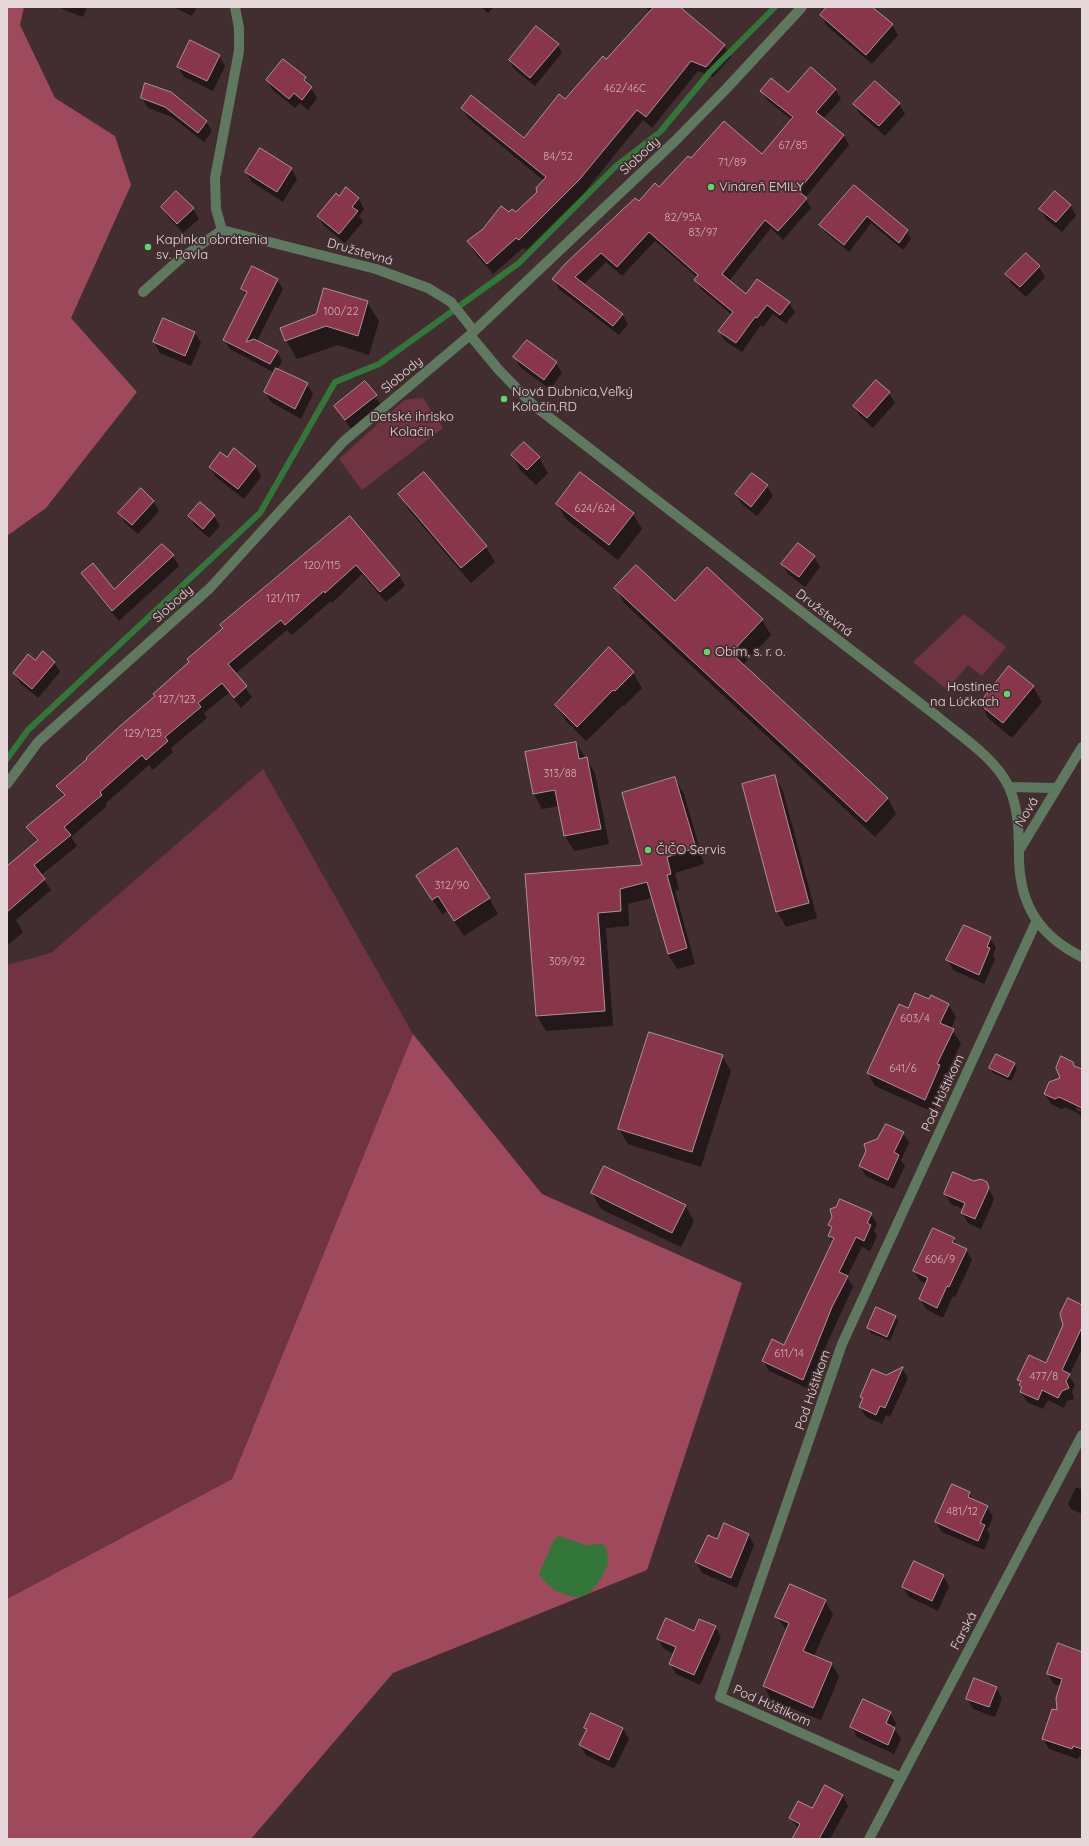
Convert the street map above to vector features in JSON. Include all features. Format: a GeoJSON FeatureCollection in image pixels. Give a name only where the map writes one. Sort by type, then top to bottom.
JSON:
{"type":"FeatureCollection","features":[{"type":"Feature","properties":{"kind":"street"},"geometry":{"type":"LineString","coordinates":[[143,292],[180,259],[222,230],[216,209],[215,178],[239,51],[239,28],[234,7]]}},
{"type":"Feature","properties":{"kind":"street","name":"Slobody"},"geometry":{"type":"LineString","coordinates":[[7,784],[38,742],[210,588],[344,440],[472,333],[675,141],[737,78],[802,7]]}},
{"type":"Feature","properties":{"kind":"street","name":"Družstevná"},"geometry":{"type":"LineString","coordinates":[[222,230],[376,269],[428,288],[450,302],[461,315],[498,370],[532,404],[938,717],[996,767],[1009,787],[1017,813],[1021,878],[1026,902],[1036,922],[1051,938],[1082,957]]}},
{"type":"Feature","properties":{"kind":"street","name":"Nová"},"geometry":{"type":"LineString","coordinates":[[1020,849],[1056,788],[1082,748]]}},
{"type":"Feature","properties":{"kind":"street","name":"Nová"},"geometry":{"type":"LineString","coordinates":[[1009,787],[1056,788]]}},
{"type":"Feature","properties":{"kind":"street","name":"Pod Húštikom"},"geometry":{"type":"LineString","coordinates":[[900,1777],[720,1697],[842,1344],[1036,922]]}},
{"type":"Feature","properties":{"kind":"street","name":"Farská"},"geometry":{"type":"LineString","coordinates":[[869,1839],[900,1777],[1004,1586],[1082,1435]]}},
{"type":"Feature","properties":{"kind":"green space","name":"Detské ihrisko Kolačín"},"geometry":{"type":"Polygon","coordinates":[[[423,398],[443,428],[362,490],[339,459],[403,401],[423,398]]]}},
{"type":"Feature","properties":{"kind":"green space"},"geometry":{"type":"Polygon","coordinates":[[[964,614],[1006,647],[982,676],[968,665],[947,690],[913,662],[964,614]]]}},
{"type":"Feature","properties":{"kind":"green space"},"geometry":{"type":"Polygon","coordinates":[[[263,769],[413,1034],[232,1479],[7,1599],[7,965],[51,953],[263,769]]]}},
{"type":"Feature","properties":{"kind":"shaded area"},"geometry":{"type":"Polygon","coordinates":[[[7,7],[24,7],[20,25],[55,98],[115,136],[131,185],[71,318],[137,392],[46,508],[7,536],[7,7]]]}},
{"type":"Feature","properties":{"kind":"shaded area"},"geometry":{"type":"Polygon","coordinates":[[[413,1034],[542,1194],[742,1283],[647,1570],[393,1673],[251,1839],[7,1839],[7,1599],[232,1479],[413,1034]]]}},
{"type":"Feature","properties":{"kind":"shaded area"},"geometry":{"type":"Polygon","coordinates":[[[558,1536],[586,1545],[602,1544],[606,1547],[608,1556],[607,1566],[597,1584],[586,1595],[577,1597],[564,1594],[552,1588],[542,1579],[539,1574],[553,1542],[558,1536]]]}},
{"type":"Feature","properties":{"kind":"building"},"geometry":{"type":"Polygon","coordinates":[[[654,7],[680,7],[725,45],[706,67],[691,61],[646,117],[637,110],[579,180],[519,240],[516,238],[487,264],[467,241],[483,229],[501,206],[509,212],[512,209],[516,212],[537,192],[536,188],[546,177],[461,108],[471,95],[524,138],[559,94],[565,99],[603,56],[606,59],[654,7]]]}},
{"type":"Feature","properties":{"kind":"building"},"geometry":{"type":"Polygon","coordinates":[[[827,7],[872,7],[893,24],[866,55],[820,15],[827,7]]]}},
{"type":"Feature","properties":{"kind":"building"},"geometry":{"type":"Polygon","coordinates":[[[536,26],[559,44],[530,78],[509,60],[536,26]]]}},
{"type":"Feature","properties":{"kind":"building"},"geometry":{"type":"Polygon","coordinates":[[[190,40],[220,55],[207,81],[177,67],[190,40]]]}},
{"type":"Feature","properties":{"kind":"building"},"geometry":{"type":"Polygon","coordinates":[[[283,59],[306,77],[304,80],[312,87],[302,100],[294,93],[289,99],[266,80],[283,59]]]}},
{"type":"Feature","properties":{"kind":"building"},"geometry":{"type":"Polygon","coordinates":[[[811,67],[836,89],[816,112],[844,135],[798,191],[807,198],[797,210],[778,231],[765,220],[722,274],[746,294],[757,279],[790,302],[780,315],[767,305],[757,318],[755,317],[736,343],[718,331],[733,312],[694,280],[698,275],[649,232],[617,267],[601,253],[575,277],[623,314],[613,326],[552,279],[565,264],[635,198],[639,201],[655,183],[659,187],[688,156],[691,158],[724,121],[762,154],[793,117],[760,91],[771,78],[788,92],[811,67]]]}},
{"type":"Feature","properties":{"kind":"building"},"geometry":{"type":"Polygon","coordinates":[[[875,81],[900,103],[879,126],[853,104],[875,81]]]}},
{"type":"Feature","properties":{"kind":"building"},"geometry":{"type":"Polygon","coordinates":[[[145,83],[171,92],[207,121],[198,133],[165,107],[141,98],[145,83]]]}},
{"type":"Feature","properties":{"kind":"building"},"geometry":{"type":"Polygon","coordinates":[[[260,148],[292,168],[277,192],[245,172],[260,148]]]}},
{"type":"Feature","properties":{"kind":"building"},"geometry":{"type":"Polygon","coordinates":[[[854,185],[908,230],[899,243],[867,216],[844,245],[819,225],[854,185]]]}},
{"type":"Feature","properties":{"kind":"building"},"geometry":{"type":"Polygon","coordinates":[[[346,187],[359,198],[352,207],[358,211],[339,234],[317,216],[336,193],[339,196],[346,187]]]}},
{"type":"Feature","properties":{"kind":"building"},"geometry":{"type":"Polygon","coordinates":[[[176,191],[194,208],[177,224],[161,207],[176,191]]]}},
{"type":"Feature","properties":{"kind":"building"},"geometry":{"type":"Polygon","coordinates":[[[1055,191],[1071,205],[1056,222],[1039,209],[1055,191]]]}},
{"type":"Feature","properties":{"kind":"building"},"geometry":{"type":"Polygon","coordinates":[[[1026,253],[1040,266],[1020,287],[1005,274],[1026,253]]]}},
{"type":"Feature","properties":{"kind":"building"},"geometry":{"type":"Polygon","coordinates":[[[252,266],[278,279],[246,342],[254,339],[278,351],[270,364],[223,340],[247,292],[241,289],[252,266]]]}},
{"type":"Feature","properties":{"kind":"building"},"geometry":{"type":"Polygon","coordinates":[[[324,288],[368,301],[358,336],[326,326],[285,341],[280,328],[316,314],[324,288]]]}},
{"type":"Feature","properties":{"kind":"building"},"geometry":{"type":"Polygon","coordinates":[[[163,318],[195,332],[185,356],[153,342],[163,318]]]}},
{"type":"Feature","properties":{"kind":"building"},"geometry":{"type":"Polygon","coordinates":[[[527,340],[557,362],[544,380],[513,357],[527,340]]]}},
{"type":"Feature","properties":{"kind":"building"},"geometry":{"type":"Polygon","coordinates":[[[276,368],[308,383],[295,409],[264,392],[276,368]]]}},
{"type":"Feature","properties":{"kind":"building"},"geometry":{"type":"Polygon","coordinates":[[[876,380],[890,392],[867,418],[853,406],[876,380]]]}},
{"type":"Feature","properties":{"kind":"building"},"geometry":{"type":"Polygon","coordinates":[[[365,381],[377,395],[345,420],[334,406],[365,381]]]}},
{"type":"Feature","properties":{"kind":"building"},"geometry":{"type":"Polygon","coordinates":[[[524,442],[540,457],[527,470],[511,455],[524,442]]]}},
{"type":"Feature","properties":{"kind":"building"},"geometry":{"type":"Polygon","coordinates":[[[234,448],[256,466],[238,489],[209,467],[220,452],[227,457],[234,448]]]}},
{"type":"Feature","properties":{"kind":"building"},"geometry":{"type":"Polygon","coordinates":[[[424,472],[487,546],[461,568],[398,494],[424,472]]]}},
{"type":"Feature","properties":{"kind":"building"},"geometry":{"type":"Polygon","coordinates":[[[580,472],[634,513],[609,545],[556,504],[580,472]]]}},
{"type":"Feature","properties":{"kind":"building"},"geometry":{"type":"Polygon","coordinates":[[[752,473],[768,485],[751,507],[735,494],[752,473]]]}},
{"type":"Feature","properties":{"kind":"building"},"geometry":{"type":"Polygon","coordinates":[[[141,488],[154,501],[132,525],[118,513],[141,488]]]}},
{"type":"Feature","properties":{"kind":"building"},"geometry":{"type":"Polygon","coordinates":[[[200,502],[215,515],[203,529],[188,516],[200,502]]]}},
{"type":"Feature","properties":{"kind":"building"},"geometry":{"type":"Polygon","coordinates":[[[350,516],[400,575],[380,592],[356,565],[325,593],[324,591],[285,625],[281,620],[228,664],[247,686],[234,698],[222,683],[198,703],[201,707],[165,737],[168,741],[146,760],[142,755],[100,792],[102,795],[64,827],[71,835],[34,865],[45,879],[7,912],[7,866],[38,840],[26,827],[65,795],[56,786],[87,759],[86,758],[119,727],[155,696],[153,694],[189,662],[187,659],[223,628],[220,625],[350,516]]]}},
{"type":"Feature","properties":{"kind":"building"},"geometry":{"type":"Polygon","coordinates":[[[798,543],[815,556],[799,577],[781,564],[798,543]]]}},
{"type":"Feature","properties":{"kind":"building"},"geometry":{"type":"Polygon","coordinates":[[[162,544],[174,555],[112,611],[81,573],[93,563],[114,589],[162,544]]]}},
{"type":"Feature","properties":{"kind":"building"},"geometry":{"type":"Polygon","coordinates":[[[636,565],[675,601],[707,567],[763,619],[731,653],[888,798],[866,822],[614,588],[636,565]]]}},
{"type":"Feature","properties":{"kind":"building"},"geometry":{"type":"Polygon","coordinates":[[[609,647],[634,672],[615,691],[613,690],[577,727],[555,705],[609,647]]]}},
{"type":"Feature","properties":{"kind":"building"},"geometry":{"type":"Polygon","coordinates":[[[43,651],[55,662],[32,689],[13,673],[28,654],[35,660],[43,651]]]}},
{"type":"Feature","properties":{"kind":"building","name":"Hostinec na Lúčkach"},"geometry":{"type":"Polygon","coordinates":[[[1009,666],[1034,686],[1003,723],[979,704],[1009,666]]]}},
{"type":"Feature","properties":{"kind":"building"},"geometry":{"type":"Polygon","coordinates":[[[576,742],[579,759],[587,757],[601,829],[564,836],[555,790],[533,794],[525,752],[576,742]]]}},
{"type":"Feature","properties":{"kind":"building"},"geometry":{"type":"Polygon","coordinates":[[[775,775],[809,903],[776,912],[742,784],[775,775]]]}},
{"type":"Feature","properties":{"kind":"building"},"geometry":{"type":"Polygon","coordinates":[[[675,777],[696,848],[667,857],[671,874],[667,875],[687,948],[668,954],[647,882],[620,889],[621,911],[598,913],[605,1011],[536,1016],[525,874],[642,865],[622,793],[675,777]]]}},
{"type":"Feature","properties":{"kind":"building"},"geometry":{"type":"Polygon","coordinates":[[[457,848],[490,898],[454,921],[438,896],[432,900],[416,876],[457,848]]]}},
{"type":"Feature","properties":{"kind":"building"},"geometry":{"type":"Polygon","coordinates":[[[964,925],[991,937],[987,947],[990,948],[979,975],[946,960],[964,925]]]}},
{"type":"Feature","properties":{"kind":"building"},"geometry":{"type":"Polygon","coordinates":[[[915,993],[929,999],[931,995],[949,1004],[940,1023],[954,1029],[937,1064],[940,1065],[925,1100],[867,1073],[899,1004],[908,1008],[915,993]]]}},
{"type":"Feature","properties":{"kind":"building"},"geometry":{"type":"Polygon","coordinates":[[[649,1032],[723,1055],[692,1152],[618,1129],[649,1032]]]}},
{"type":"Feature","properties":{"kind":"building"},"geometry":{"type":"Polygon","coordinates":[[[996,1054],[1015,1063],[1008,1077],[989,1068],[996,1054]]]}},
{"type":"Feature","properties":{"kind":"building"},"geometry":{"type":"Polygon","coordinates":[[[1061,1056],[1073,1062],[1074,1066],[1082,1069],[1082,1108],[1059,1097],[1055,1099],[1044,1094],[1049,1082],[1060,1078],[1056,1068],[1061,1056]]]}},
{"type":"Feature","properties":{"kind":"building"},"geometry":{"type":"Polygon","coordinates":[[[886,1124],[904,1132],[894,1152],[899,1155],[888,1180],[859,1166],[866,1151],[864,1144],[877,1139],[886,1124]]]}},
{"type":"Feature","properties":{"kind":"building"},"geometry":{"type":"Polygon","coordinates":[[[604,1166],[686,1205],[672,1233],[591,1193],[604,1166]]]}},
{"type":"Feature","properties":{"kind":"building"},"geometry":{"type":"Polygon","coordinates":[[[953,1172],[974,1181],[981,1179],[987,1182],[989,1188],[975,1219],[961,1213],[965,1203],[944,1194],[953,1172]]]}},
{"type":"Feature","properties":{"kind":"building"},"geometry":{"type":"Polygon","coordinates":[[[840,1199],[872,1213],[867,1223],[871,1225],[864,1241],[856,1237],[839,1272],[848,1276],[832,1307],[803,1380],[762,1361],[772,1339],[784,1345],[834,1238],[828,1236],[832,1227],[828,1225],[832,1217],[830,1209],[836,1207],[840,1199]]]}},
{"type":"Feature","properties":{"kind":"building"},"geometry":{"type":"Polygon","coordinates":[[[933,1228],[955,1238],[952,1242],[967,1249],[937,1308],[919,1299],[928,1278],[913,1271],[933,1228]]]}},
{"type":"Feature","properties":{"kind":"building"},"geometry":{"type":"Polygon","coordinates":[[[1068,1298],[1082,1305],[1082,1327],[1062,1370],[1070,1374],[1066,1381],[1069,1388],[1062,1391],[1058,1398],[1042,1390],[1038,1400],[1020,1392],[1022,1387],[1019,1385],[1021,1381],[1017,1380],[1029,1355],[1046,1363],[1063,1325],[1060,1314],[1068,1298]]]}},
{"type":"Feature","properties":{"kind":"building"},"geometry":{"type":"Polygon","coordinates":[[[876,1307],[896,1316],[887,1337],[867,1328],[876,1307]]]}},
{"type":"Feature","properties":{"kind":"building"},"geometry":{"type":"Polygon","coordinates":[[[903,1367],[885,1408],[880,1406],[876,1415],[859,1407],[863,1398],[860,1397],[872,1369],[886,1375],[903,1367]]]}},
{"type":"Feature","properties":{"kind":"building"},"geometry":{"type":"Polygon","coordinates":[[[952,1484],[970,1492],[968,1497],[988,1506],[980,1523],[985,1525],[978,1541],[935,1522],[952,1484]]]}},
{"type":"Feature","properties":{"kind":"building"},"geometry":{"type":"Polygon","coordinates":[[[724,1523],[749,1534],[731,1578],[695,1562],[708,1535],[717,1539],[724,1523]]]}},
{"type":"Feature","properties":{"kind":"building"},"geometry":{"type":"Polygon","coordinates":[[[914,1561],[944,1575],[932,1601],[902,1587],[914,1561]]]}},
{"type":"Feature","properties":{"kind":"building"},"geometry":{"type":"Polygon","coordinates":[[[790,1584],[826,1600],[803,1651],[832,1663],[813,1708],[763,1686],[789,1623],[775,1617],[790,1584]]]}},
{"type":"Feature","properties":{"kind":"building"},"geometry":{"type":"Polygon","coordinates":[[[666,1618],[694,1631],[699,1619],[716,1626],[694,1675],[669,1664],[676,1647],[657,1639],[666,1618]]]}},
{"type":"Feature","properties":{"kind":"building"},"geometry":{"type":"Polygon","coordinates":[[[1058,1643],[1082,1652],[1082,1749],[1073,1746],[1072,1749],[1042,1739],[1052,1709],[1057,1710],[1056,1698],[1062,1679],[1047,1674],[1058,1643]]]}},
{"type":"Feature","properties":{"kind":"building"},"geometry":{"type":"Polygon","coordinates":[[[974,1678],[997,1687],[989,1707],[966,1699],[974,1678]]]}},
{"type":"Feature","properties":{"kind":"building"},"geometry":{"type":"Polygon","coordinates":[[[863,1699],[891,1712],[886,1723],[895,1728],[888,1745],[850,1727],[863,1699]]]}},
{"type":"Feature","properties":{"kind":"building"},"geometry":{"type":"Polygon","coordinates":[[[591,1713],[623,1728],[609,1760],[579,1745],[587,1729],[584,1728],[591,1713]]]}},
{"type":"Feature","properties":{"kind":"building"},"geometry":{"type":"Polygon","coordinates":[[[825,1785],[843,1795],[819,1839],[792,1839],[800,1824],[789,1818],[798,1801],[812,1808],[825,1785]]]}},
{"type":"Feature","properties":{"kind":"waterway"},"geometry":{"type":"LineString","coordinates":[[7,759],[28,730],[260,513],[335,382],[379,364],[519,263],[616,166],[660,132],[710,72],[775,7]]}},
{"type":"Feature","properties":{"kind":"place","name":"Vináreň EMILY"},"geometry":{"type":"Point","coordinates":[711,187]}},
{"type":"Feature","properties":{"kind":"place","name":"Kaplnka obrátenia sv. Pavla"},"geometry":{"type":"Point","coordinates":[148,247]}},
{"type":"Feature","properties":{"kind":"place","name":"Nová Dubnica,Veľký Kolačín,RD"},"geometry":{"type":"Point","coordinates":[504,399]}},
{"type":"Feature","properties":{"kind":"place","name":"Obim, s. r. o."},"geometry":{"type":"Point","coordinates":[707,652]}},
{"type":"Feature","properties":{"kind":"place","name":"Hostinec na Lúčkach"},"geometry":{"type":"Point","coordinates":[1007,694]}},
{"type":"Feature","properties":{"kind":"place","name":"ČIČO Servis"},"geometry":{"type":"Point","coordinates":[648,850]}}]}
